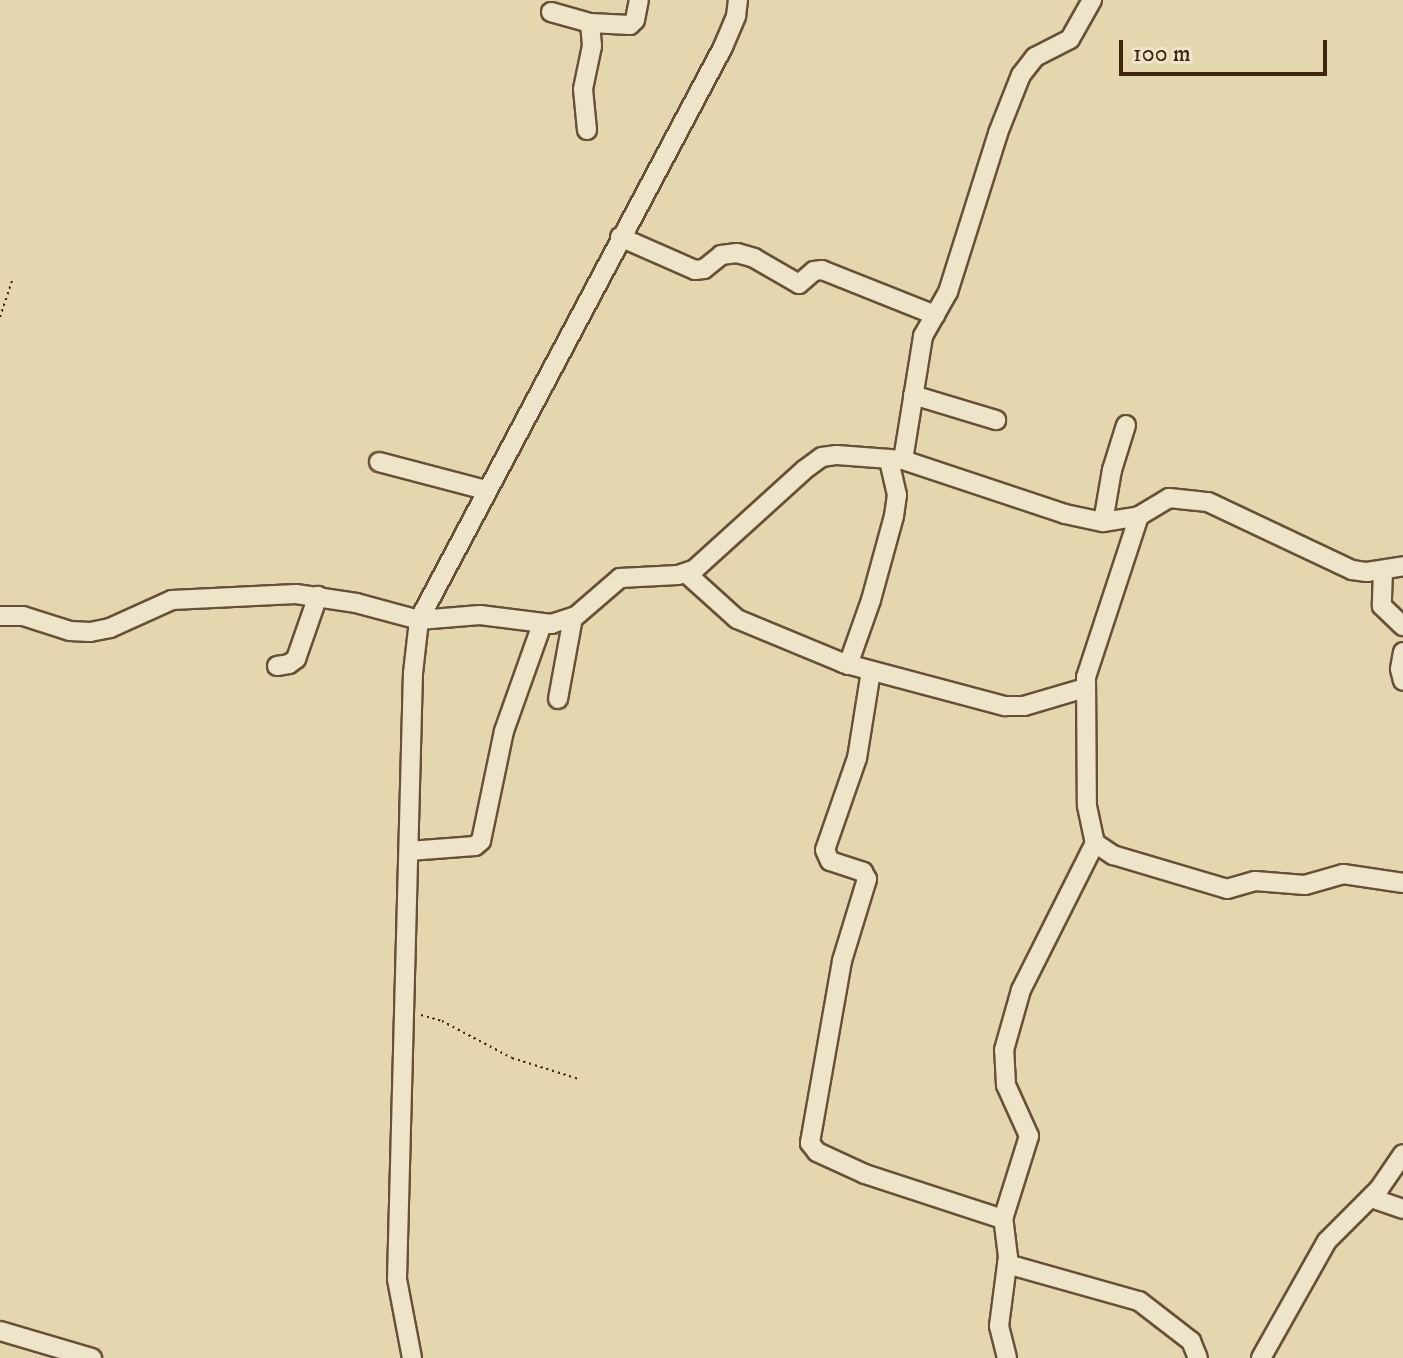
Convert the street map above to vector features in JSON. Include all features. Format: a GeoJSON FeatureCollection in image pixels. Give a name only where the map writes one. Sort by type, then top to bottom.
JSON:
{"type":"FeatureCollection","features":[{"type":"Feature","properties":{"kind":"street"},"geometry":{"type":"LineString","coordinates":[[551,12],[590,23],[633,24],[639,0]]}},
{"type":"Feature","properties":{"kind":"street"},"geometry":{"type":"LineString","coordinates":[[412,1358],[397,1279],[413,673],[419,620],[729,37],[738,0]]}},
{"type":"Feature","properties":{"kind":"street"},"geometry":{"type":"LineString","coordinates":[[848,665],[871,600],[894,516],[896,459],[913,395],[922,341],[948,292],[998,133],[1025,67],[1035,57],[1070,39],[1092,0]]}},
{"type":"Feature","properties":{"kind":"street"},"geometry":{"type":"LineString","coordinates":[[587,130],[583,89],[592,46],[590,23]]}},
{"type":"Feature","properties":{"kind":"street"},"geometry":{"type":"LineString","coordinates":[[620,237],[695,270],[704,269],[721,255],[737,253],[754,258],[798,284],[804,283],[815,270],[822,270],[935,315]]}},
{"type":"Feature","properties":{"kind":"street"},"geometry":{"type":"LineString","coordinates":[[913,395],[996,420]]}},
{"type":"Feature","properties":{"kind":"street"},"geometry":{"type":"LineString","coordinates":[[1103,522],[1112,470],[1126,425]]}},
{"type":"Feature","properties":{"kind":"street"},"geometry":{"type":"LineString","coordinates":[[0,616],[23,616],[70,631],[90,632],[110,628],[156,604],[183,598],[318,596],[419,620],[480,615],[542,624],[573,617],[620,578],[687,574],[822,457],[854,455],[896,459],[955,475],[1038,506],[1103,522],[1139,516],[1169,498],[1208,502],[1352,570],[1383,570],[1403,566]]}},
{"type":"Feature","properties":{"kind":"street"},"geometry":{"type":"LineString","coordinates":[[379,462],[486,490]]}},
{"type":"Feature","properties":{"kind":"street"},"geometry":{"type":"LineString","coordinates":[[1139,516],[1122,574],[1093,648],[1085,688],[1087,816],[1095,843],[1113,855],[1227,889],[1255,881],[1305,885],[1343,874],[1403,883]]}},
{"type":"Feature","properties":{"kind":"street"},"geometry":{"type":"LineString","coordinates":[[1383,570],[1382,606],[1403,626]]}},
{"type":"Feature","properties":{"kind":"street"},"geometry":{"type":"LineString","coordinates":[[687,574],[720,606],[753,628],[848,665],[1016,707],[1085,688]]}},
{"type":"Feature","properties":{"kind":"street"},"geometry":{"type":"LineString","coordinates":[[277,666],[296,659],[318,596]]}},
{"type":"Feature","properties":{"kind":"street"},"geometry":{"type":"LineString","coordinates":[[558,699],[573,617]]}},
{"type":"Feature","properties":{"kind":"street"},"geometry":{"type":"LineString","coordinates":[[409,851],[475,846],[481,841],[504,731],[542,624]]}},
{"type":"Feature","properties":{"kind":"street"},"geometry":{"type":"LineString","coordinates":[[1403,652],[1400,669],[1403,681]]}},
{"type":"Feature","properties":{"kind":"street"},"geometry":{"type":"LineString","coordinates":[[871,671],[857,758],[825,850],[830,861],[863,872],[867,879],[837,983],[824,1079],[810,1143],[817,1152],[865,1174],[1003,1219]]}},
{"type":"Feature","properties":{"kind":"street"},"geometry":{"type":"LineString","coordinates":[[1007,1358],[999,1326],[1007,1264],[1003,1219],[1029,1136],[1006,1085],[1003,1061],[1007,1037],[1021,990],[1095,843]]}},
{"type":"Feature","properties":{"kind":"street"},"geometry":{"type":"LineString","coordinates":[[1261,1358],[1327,1241],[1371,1198],[1403,1154]]}},
{"type":"Feature","properties":{"kind":"street"},"geometry":{"type":"LineString","coordinates":[[1371,1198],[1403,1209]]}},
{"type":"Feature","properties":{"kind":"street"},"geometry":{"type":"LineString","coordinates":[[1007,1264],[1139,1301],[1193,1344],[1198,1358]]}},
{"type":"Feature","properties":{"kind":"street"},"geometry":{"type":"LineString","coordinates":[[0,1331],[92,1358]]}},
{"type":"Feature","properties":{"kind":"path"},"geometry":{"type":"LineString","coordinates":[[0,317],[13,278]]}},
{"type":"Feature","properties":{"kind":"path"},"geometry":{"type":"LineString","coordinates":[[404,1013],[442,1021],[512,1058],[579,1079]]}}]}
